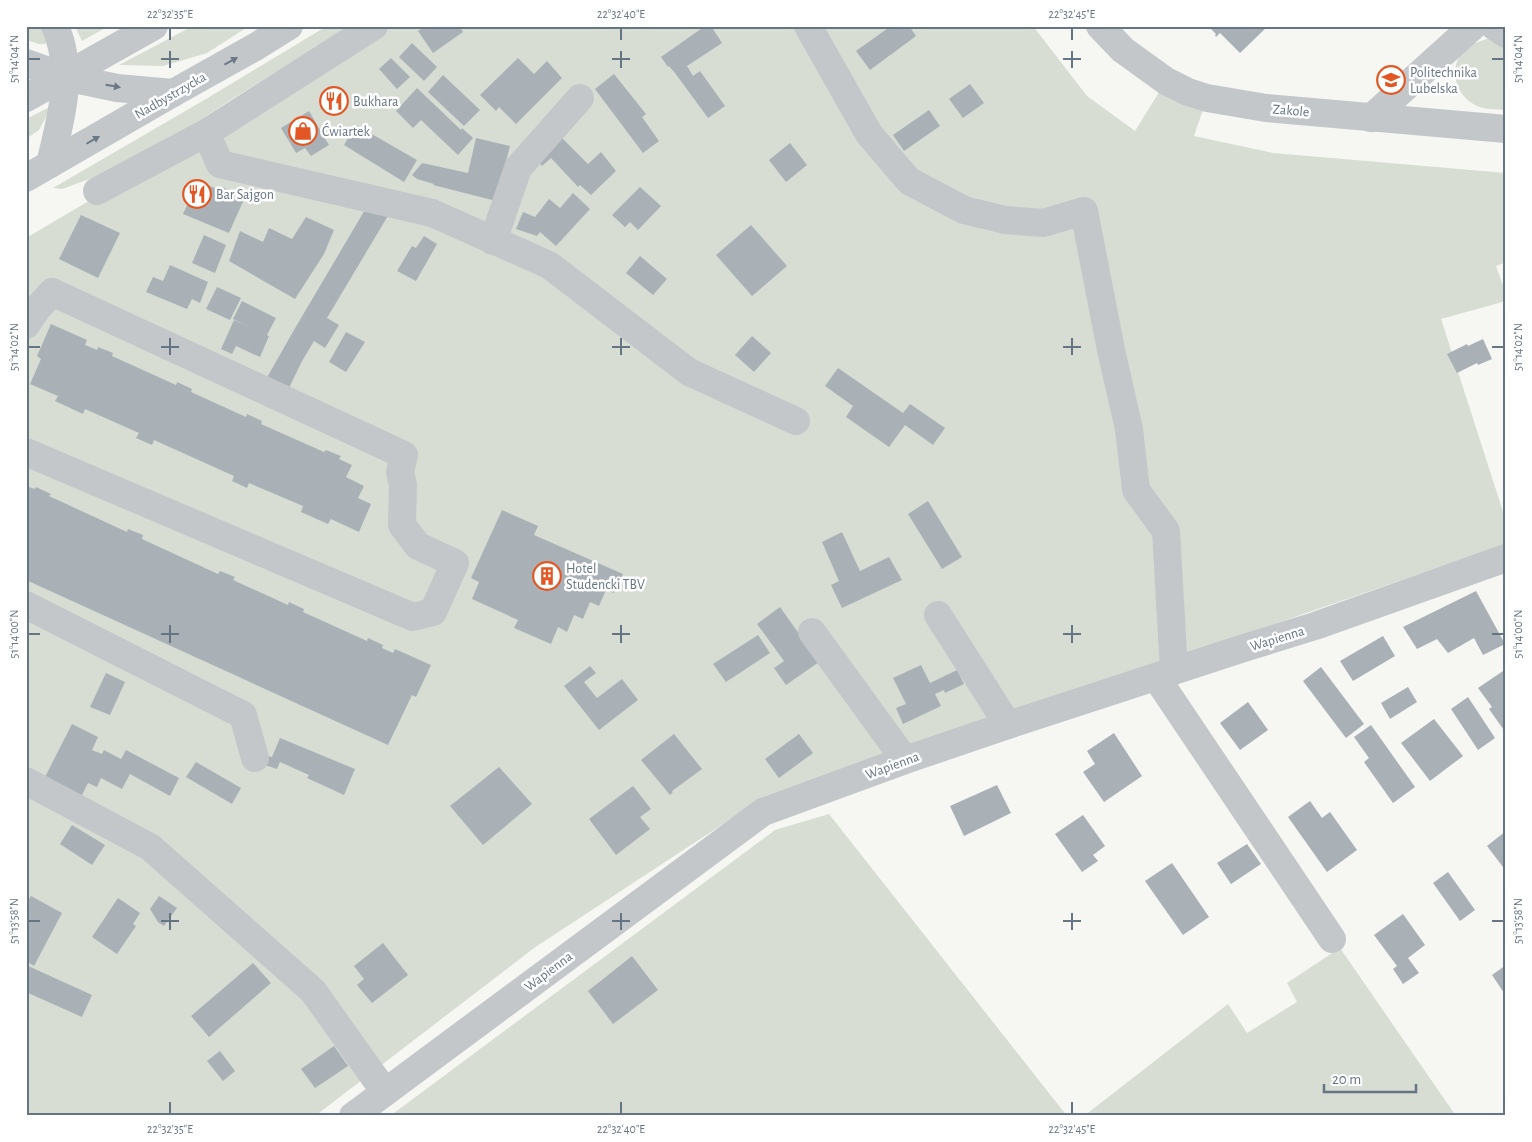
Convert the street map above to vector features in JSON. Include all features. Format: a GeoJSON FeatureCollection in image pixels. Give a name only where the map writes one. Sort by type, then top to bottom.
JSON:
{"type":"FeatureCollection","features":[{"type":"Feature","properties":{"kind":"street"},"geometry":{"type":"LineString","coordinates":[[50,164],[65,96],[62,42],[54,26]]}},
{"type":"Feature","properties":{"kind":"street"},"geometry":{"type":"LineString","coordinates":[[26,98],[154,26]]}},
{"type":"Feature","properties":{"kind":"street","name":"Nadbystrzycka"},"geometry":{"type":"LineString","coordinates":[[26,178],[289,26]]}},
{"type":"Feature","properties":{"kind":"street"},"geometry":{"type":"LineString","coordinates":[[96,192],[206,132],[374,26]]}},
{"type":"Feature","properties":{"kind":"street"},"geometry":{"type":"LineString","coordinates":[[808,26],[869,134],[909,181],[964,210],[1005,220],[1043,223],[1084,211],[1111,350],[1129,429],[1136,490],[1166,531],[1165,674],[1332,939]]}},
{"type":"Feature","properties":{"kind":"street","name":"Zakole"},"geometry":{"type":"LineString","coordinates":[[1100,26],[1123,50],[1166,81],[1188,92],[1207,98],[1266,108],[1506,130]]}},
{"type":"Feature","properties":{"kind":"street"},"geometry":{"type":"LineString","coordinates":[[1371,118],[1473,26]]}},
{"type":"Feature","properties":{"kind":"street"},"geometry":{"type":"LineString","coordinates":[[1494,26],[1506,34]]}},
{"type":"Feature","properties":{"kind":"street"},"geometry":{"type":"LineString","coordinates":[[26,63],[65,77],[117,88],[173,93]]}},
{"type":"Feature","properties":{"kind":"street"},"geometry":{"type":"LineString","coordinates":[[493,241],[518,168],[580,98]]}},
{"type":"Feature","properties":{"kind":"street"},"geometry":{"type":"LineString","coordinates":[[206,132],[220,164],[432,213],[549,265],[689,372],[796,421]]}},
{"type":"Feature","properties":{"kind":"street"},"geometry":{"type":"LineString","coordinates":[[26,325],[52,292],[404,455],[400,472],[403,485],[402,524],[418,546],[455,563],[433,612],[413,617],[26,452]]}},
{"type":"Feature","properties":{"kind":"street","name":"Wapienna"},"geometry":{"type":"LineString","coordinates":[[353,1116],[763,812],[905,760],[1315,626],[1506,558]]}},
{"type":"Feature","properties":{"kind":"street"},"geometry":{"type":"LineString","coordinates":[[26,605],[243,715],[255,758]]}},
{"type":"Feature","properties":{"kind":"street"},"geometry":{"type":"LineString","coordinates":[[938,615],[1008,725]]}},
{"type":"Feature","properties":{"kind":"street"},"geometry":{"type":"LineString","coordinates":[[812,632],[905,760]]}},
{"type":"Feature","properties":{"kind":"street"},"geometry":{"type":"LineString","coordinates":[[26,781],[150,847],[313,990],[385,1092]]}},
{"type":"Feature","properties":{"kind":"shaded area"},"geometry":{"type":"Polygon","coordinates":[[[26,26],[44,26],[47,41],[45,44],[26,40],[26,26]]]}},
{"type":"Feature","properties":{"kind":"shaded area"},"geometry":{"type":"Polygon","coordinates":[[[75,26],[109,26],[82,41],[75,26]]]}},
{"type":"Feature","properties":{"kind":"shaded area"},"geometry":{"type":"Polygon","coordinates":[[[193,26],[249,26],[207,53],[163,66],[119,65],[193,26]]]}},
{"type":"Feature","properties":{"kind":"shaded area"},"geometry":{"type":"Polygon","coordinates":[[[327,26],[350,26],[232,99],[152,152],[125,166],[62,189],[53,188],[206,99],[327,26]]]}},
{"type":"Feature","properties":{"kind":"shaded area"},"geometry":{"type":"Polygon","coordinates":[[[386,26],[1033,26],[1087,96],[1135,131],[1166,81],[1207,98],[1194,136],[1273,153],[1506,173],[1506,262],[1496,266],[1506,294],[1506,301],[1441,319],[1506,521],[1506,544],[755,803],[534,948],[315,1116],[26,1116],[26,238],[386,26]]]}},
{"type":"Feature","properties":{"kind":"shaded area"},"geometry":{"type":"Polygon","coordinates":[[[1487,39],[1497,40],[1506,45],[1506,110],[1478,107],[1468,100],[1458,85],[1455,69],[1462,53],[1469,46],[1487,39]]]}},
{"type":"Feature","properties":{"kind":"shaded area"},"geometry":{"type":"Polygon","coordinates":[[[52,106],[39,130],[26,139],[26,119],[52,106]]]}},
{"type":"Feature","properties":{"kind":"shaded area"},"geometry":{"type":"Polygon","coordinates":[[[829,814],[1067,1116],[390,1116],[775,830],[829,814]]]}},
{"type":"Feature","properties":{"kind":"shaded area"},"geometry":{"type":"Polygon","coordinates":[[[1340,948],[1456,1116],[1084,1116],[1228,1004],[1247,1033],[1297,1002],[1287,983],[1340,948]]]}},
{"type":"Feature","properties":{"kind":"building"},"geometry":{"type":"Polygon","coordinates":[[[425,26],[459,26],[463,32],[433,53],[418,31],[425,26]]]}},
{"type":"Feature","properties":{"kind":"building"},"geometry":{"type":"Polygon","coordinates":[[[705,26],[711,26],[722,43],[687,66],[693,76],[700,71],[725,106],[708,118],[661,57],[705,26]]]}},
{"type":"Feature","properties":{"kind":"building"},"geometry":{"type":"Polygon","coordinates":[[[891,26],[909,26],[916,36],[870,70],[856,51],[891,26]]]}},
{"type":"Feature","properties":{"kind":"building"},"geometry":{"type":"Polygon","coordinates":[[[1208,26],[1268,26],[1240,53],[1220,33],[1216,37],[1216,34],[1208,26]]]}},
{"type":"Feature","properties":{"kind":"building"},"geometry":{"type":"Polygon","coordinates":[[[412,43],[437,67],[424,81],[399,57],[412,43]]]}},
{"type":"Feature","properties":{"kind":"building"},"geometry":{"type":"Polygon","coordinates":[[[391,58],[410,77],[397,89],[379,69],[391,58]]]}},
{"type":"Feature","properties":{"kind":"building"},"geometry":{"type":"Polygon","coordinates":[[[518,58],[534,74],[547,61],[562,78],[516,124],[499,107],[496,111],[480,95],[518,58]]]}},
{"type":"Feature","properties":{"kind":"building"},"geometry":{"type":"Polygon","coordinates":[[[614,74],[646,114],[642,117],[659,141],[643,153],[595,89],[614,74]]]}},
{"type":"Feature","properties":{"kind":"building"},"geometry":{"type":"Polygon","coordinates":[[[443,75],[480,110],[464,126],[428,92],[443,75]]]}},
{"type":"Feature","properties":{"kind":"building"},"geometry":{"type":"Polygon","coordinates":[[[970,84],[984,103],[963,118],[949,99],[970,84]]]}},
{"type":"Feature","properties":{"kind":"building"},"geometry":{"type":"Polygon","coordinates":[[[417,88],[461,130],[462,128],[473,138],[458,155],[421,120],[413,128],[396,111],[417,88]]]}},
{"type":"Feature","properties":{"kind":"building"},"geometry":{"type":"Polygon","coordinates":[[[929,110],[940,126],[904,151],[893,135],[929,110]]]}},
{"type":"Feature","properties":{"kind":"building"},"geometry":{"type":"Polygon","coordinates":[[[309,111],[329,145],[311,156],[305,148],[296,153],[281,128],[309,111]]]}},
{"type":"Feature","properties":{"kind":"building"},"geometry":{"type":"Polygon","coordinates":[[[356,125],[417,160],[404,182],[344,145],[356,125]]]}},
{"type":"Feature","properties":{"kind":"building"},"geometry":{"type":"Polygon","coordinates":[[[560,136],[588,164],[601,152],[616,171],[591,195],[580,185],[578,187],[551,158],[542,166],[536,159],[560,136]]]}},
{"type":"Feature","properties":{"kind":"building"},"geometry":{"type":"Polygon","coordinates":[[[476,138],[510,146],[496,201],[433,185],[412,175],[422,163],[468,173],[476,138]]]}},
{"type":"Feature","properties":{"kind":"building"},"geometry":{"type":"Polygon","coordinates":[[[790,143],[807,165],[786,182],[769,160],[790,143]]]}},
{"type":"Feature","properties":{"kind":"building"},"geometry":{"type":"Polygon","coordinates":[[[207,185],[220,190],[222,187],[245,197],[229,233],[183,214],[194,190],[207,185]]]}},
{"type":"Feature","properties":{"kind":"building"},"geometry":{"type":"Polygon","coordinates":[[[640,187],[661,206],[638,230],[630,222],[625,227],[612,215],[640,187]]]}},
{"type":"Feature","properties":{"kind":"building"},"geometry":{"type":"Polygon","coordinates":[[[573,193],[590,209],[556,246],[540,232],[537,236],[516,229],[523,212],[535,217],[549,199],[560,208],[573,193]]]}},
{"type":"Feature","properties":{"kind":"building"},"geometry":{"type":"Polygon","coordinates":[[[366,208],[389,214],[327,318],[339,325],[325,348],[314,341],[287,392],[265,381],[294,330],[366,208]]]}},
{"type":"Feature","properties":{"kind":"building"},"geometry":{"type":"Polygon","coordinates":[[[81,215],[120,233],[98,278],[59,259],[81,215]]]}},
{"type":"Feature","properties":{"kind":"building"},"geometry":{"type":"Polygon","coordinates":[[[306,217],[334,230],[324,254],[295,299],[229,261],[240,231],[263,242],[269,228],[292,239],[306,217]]]}},
{"type":"Feature","properties":{"kind":"building"},"geometry":{"type":"Polygon","coordinates":[[[751,225],[787,266],[752,296],[716,255],[751,225]]]}},
{"type":"Feature","properties":{"kind":"building"},"geometry":{"type":"Polygon","coordinates":[[[204,235],[226,245],[215,273],[192,263],[204,235]]]}},
{"type":"Feature","properties":{"kind":"building"},"geometry":{"type":"Polygon","coordinates":[[[424,236],[437,244],[416,281],[397,271],[412,246],[416,248],[424,236]]]}},
{"type":"Feature","properties":{"kind":"building"},"geometry":{"type":"Polygon","coordinates":[[[640,256],[667,279],[653,295],[626,273],[640,256]]]}},
{"type":"Feature","properties":{"kind":"building"},"geometry":{"type":"Polygon","coordinates":[[[170,265],[208,282],[200,303],[192,299],[187,309],[146,292],[153,277],[163,281],[170,265]]]}},
{"type":"Feature","properties":{"kind":"building"},"geometry":{"type":"Polygon","coordinates":[[[217,287],[241,298],[230,320],[206,309],[217,287]]]}},
{"type":"Feature","properties":{"kind":"building"},"geometry":{"type":"Polygon","coordinates":[[[242,301],[276,318],[267,335],[269,336],[260,357],[236,346],[232,354],[221,349],[234,320],[249,327],[233,319],[242,301]]]}},
{"type":"Feature","properties":{"kind":"building"},"geometry":{"type":"Polygon","coordinates":[[[51,324],[87,340],[85,345],[97,350],[98,347],[113,353],[112,356],[176,385],[177,382],[192,389],[191,392],[246,417],[247,414],[262,421],[261,424],[324,452],[326,450],[341,456],[339,459],[352,465],[346,477],[364,486],[358,498],[371,504],[359,532],[331,519],[328,524],[301,512],[303,506],[249,483],[247,488],[232,481],[234,476],[154,440],[152,445],[136,438],[139,433],[85,409],[83,414],[55,401],[58,396],[30,384],[41,359],[37,356],[51,324]]]}},
{"type":"Feature","properties":{"kind":"building"},"geometry":{"type":"Polygon","coordinates":[[[346,332],[365,342],[346,372],[329,362],[346,332]]]}},
{"type":"Feature","properties":{"kind":"building"},"geometry":{"type":"Polygon","coordinates":[[[752,336],[771,353],[754,372],[735,355],[752,336]]]}},
{"type":"Feature","properties":{"kind":"building"},"geometry":{"type":"Polygon","coordinates":[[[1483,339],[1492,359],[1478,365],[1477,363],[1457,373],[1447,354],[1467,344],[1468,346],[1483,339]]]}},
{"type":"Feature","properties":{"kind":"building"},"geometry":{"type":"Polygon","coordinates":[[[838,368],[903,413],[910,404],[945,428],[933,445],[905,425],[889,447],[846,417],[853,406],[825,386],[838,368]]]}},
{"type":"Feature","properties":{"kind":"building"},"geometry":{"type":"Polygon","coordinates":[[[26,486],[35,489],[36,487],[51,494],[49,496],[127,532],[128,529],[143,535],[142,539],[218,574],[220,571],[235,577],[233,580],[288,605],[289,602],[304,609],[303,612],[367,641],[368,638],[383,645],[382,648],[393,653],[395,649],[431,665],[416,697],[412,695],[388,745],[26,580],[26,486]]]}},
{"type":"Feature","properties":{"kind":"building"},"geometry":{"type":"Polygon","coordinates":[[[928,501],[962,557],[942,569],[908,514],[928,501]]]}},
{"type":"Feature","properties":{"kind":"building","name":"Hotel Studencki TBV"},"geometry":{"type":"Polygon","coordinates":[[[502,510],[538,526],[534,535],[623,574],[614,593],[606,590],[599,606],[590,602],[583,619],[574,615],[567,632],[558,627],[551,644],[514,628],[518,620],[472,599],[479,582],[471,578],[502,510]]]}},
{"type":"Feature","properties":{"kind":"building"},"geometry":{"type":"Polygon","coordinates":[[[842,532],[860,571],[889,557],[902,580],[842,608],[831,585],[839,581],[822,542],[842,532]]]}},
{"type":"Feature","properties":{"kind":"building"},"geometry":{"type":"Polygon","coordinates":[[[1476,591],[1505,644],[1483,655],[1474,638],[1448,653],[1437,639],[1417,649],[1403,627],[1476,591]]]}},
{"type":"Feature","properties":{"kind":"building"},"geometry":{"type":"Polygon","coordinates":[[[780,607],[819,662],[786,685],[774,668],[784,661],[757,624],[780,607]]]}},
{"type":"Feature","properties":{"kind":"building"},"geometry":{"type":"Polygon","coordinates":[[[758,635],[770,653],[726,682],[713,664],[758,635]]]}},
{"type":"Feature","properties":{"kind":"building"},"geometry":{"type":"Polygon","coordinates":[[[1383,636],[1395,656],[1353,681],[1340,661],[1383,636]]]}},
{"type":"Feature","properties":{"kind":"building"},"geometry":{"type":"Polygon","coordinates":[[[921,665],[930,683],[957,670],[964,684],[945,693],[944,690],[935,694],[941,706],[903,724],[896,708],[906,704],[893,678],[921,665]]]}},
{"type":"Feature","properties":{"kind":"building"},"geometry":{"type":"Polygon","coordinates":[[[590,666],[596,673],[584,682],[597,698],[622,679],[638,700],[599,730],[564,686],[590,666]]]}},
{"type":"Feature","properties":{"kind":"building"},"geometry":{"type":"Polygon","coordinates":[[[1321,667],[1364,724],[1346,738],[1303,681],[1321,667]]]}},
{"type":"Feature","properties":{"kind":"building"},"geometry":{"type":"Polygon","coordinates":[[[1506,669],[1506,733],[1489,709],[1492,707],[1478,688],[1506,669]]]}},
{"type":"Feature","properties":{"kind":"building"},"geometry":{"type":"Polygon","coordinates":[[[106,673],[125,682],[110,715],[90,707],[106,673]]]}},
{"type":"Feature","properties":{"kind":"building"},"geometry":{"type":"Polygon","coordinates":[[[1408,687],[1417,702],[1390,719],[1381,703],[1408,687]]]}},
{"type":"Feature","properties":{"kind":"building"},"geometry":{"type":"Polygon","coordinates":[[[1468,697],[1495,738],[1478,750],[1451,709],[1468,697]]]}},
{"type":"Feature","properties":{"kind":"building"},"geometry":{"type":"Polygon","coordinates":[[[1248,702],[1268,730],[1240,750],[1220,723],[1248,702]]]}},
{"type":"Feature","properties":{"kind":"building"},"geometry":{"type":"Polygon","coordinates":[[[1434,719],[1463,756],[1430,781],[1401,743],[1434,719]]]}},
{"type":"Feature","properties":{"kind":"building"},"geometry":{"type":"Polygon","coordinates":[[[72,724],[98,737],[92,750],[102,754],[104,750],[121,759],[126,750],[179,778],[170,796],[130,774],[122,789],[101,778],[97,787],[88,783],[81,797],[45,777],[72,724]]]}},
{"type":"Feature","properties":{"kind":"building"},"geometry":{"type":"Polygon","coordinates":[[[1371,725],[1415,787],[1393,803],[1364,762],[1369,758],[1354,737],[1371,725]]]}},
{"type":"Feature","properties":{"kind":"building"},"geometry":{"type":"Polygon","coordinates":[[[1114,733],[1142,776],[1104,802],[1083,772],[1095,764],[1087,751],[1114,733]]]}},
{"type":"Feature","properties":{"kind":"building"},"geometry":{"type":"Polygon","coordinates":[[[674,734],[702,769],[672,791],[670,795],[641,760],[674,734]]]}},
{"type":"Feature","properties":{"kind":"building"},"geometry":{"type":"Polygon","coordinates":[[[799,734],[813,753],[779,778],[765,759],[799,734]]]}},
{"type":"Feature","properties":{"kind":"building"},"geometry":{"type":"Polygon","coordinates":[[[280,738],[355,769],[344,795],[307,778],[309,775],[280,762],[277,769],[265,765],[268,756],[272,757],[280,738]]]}},
{"type":"Feature","properties":{"kind":"building"},"geometry":{"type":"Polygon","coordinates":[[[196,762],[241,788],[232,804],[186,777],[196,762]]]}},
{"type":"Feature","properties":{"kind":"building"},"geometry":{"type":"Polygon","coordinates":[[[499,767],[532,804],[483,845],[450,806],[499,767]]]}},
{"type":"Feature","properties":{"kind":"building"},"geometry":{"type":"Polygon","coordinates":[[[997,785],[1011,813],[964,836],[950,806],[997,785]]]}},
{"type":"Feature","properties":{"kind":"building"},"geometry":{"type":"Polygon","coordinates":[[[633,786],[651,809],[640,817],[650,829],[616,855],[589,819],[633,786]]]}},
{"type":"Feature","properties":{"kind":"building"},"geometry":{"type":"Polygon","coordinates":[[[1310,801],[1322,818],[1330,812],[1357,850],[1327,872],[1288,817],[1310,801]]]}},
{"type":"Feature","properties":{"kind":"building"},"geometry":{"type":"Polygon","coordinates":[[[1083,815],[1105,846],[1093,855],[1098,861],[1082,872],[1055,834],[1083,815]]]}},
{"type":"Feature","properties":{"kind":"building"},"geometry":{"type":"Polygon","coordinates":[[[72,825],[105,845],[92,865],[60,844],[72,825]]]}},
{"type":"Feature","properties":{"kind":"building"},"geometry":{"type":"Polygon","coordinates":[[[1506,831],[1506,871],[1487,846],[1506,831]]]}},
{"type":"Feature","properties":{"kind":"building"},"geometry":{"type":"Polygon","coordinates":[[[1247,844],[1261,864],[1231,884],[1217,863],[1247,844]]]}},
{"type":"Feature","properties":{"kind":"building"},"geometry":{"type":"Polygon","coordinates":[[[1172,863],[1209,917],[1183,935],[1145,881],[1172,863]]]}},
{"type":"Feature","properties":{"kind":"building"},"geometry":{"type":"Polygon","coordinates":[[[1448,872],[1475,910],[1460,921],[1433,883],[1448,872]]]}},
{"type":"Feature","properties":{"kind":"building"},"geometry":{"type":"Polygon","coordinates":[[[31,896],[62,913],[34,966],[26,961],[26,904],[31,896]]]}},
{"type":"Feature","properties":{"kind":"building"},"geometry":{"type":"Polygon","coordinates":[[[159,896],[177,908],[164,926],[158,922],[150,909],[159,896]]]}},
{"type":"Feature","properties":{"kind":"building"},"geometry":{"type":"Polygon","coordinates":[[[118,898],[140,913],[133,924],[136,926],[117,954],[92,937],[118,898]]]}},
{"type":"Feature","properties":{"kind":"building"},"geometry":{"type":"Polygon","coordinates":[[[1403,914],[1425,945],[1408,958],[1419,973],[1403,984],[1393,969],[1397,966],[1374,935],[1403,914]]]}},
{"type":"Feature","properties":{"kind":"building"},"geometry":{"type":"Polygon","coordinates":[[[383,943],[408,975],[372,1003],[357,985],[364,979],[354,966],[383,943]]]}},
{"type":"Feature","properties":{"kind":"building"},"geometry":{"type":"Polygon","coordinates":[[[632,956],[658,990],[613,1024],[588,991],[632,956]]]}},
{"type":"Feature","properties":{"kind":"building"},"geometry":{"type":"Polygon","coordinates":[[[253,963],[271,983],[209,1037],[191,1016],[253,963]]]}},
{"type":"Feature","properties":{"kind":"building"},"geometry":{"type":"Polygon","coordinates":[[[26,965],[92,995],[82,1017],[26,992],[26,965]]]}},
{"type":"Feature","properties":{"kind":"building"},"geometry":{"type":"Polygon","coordinates":[[[1506,965],[1506,992],[1504,993],[1492,975],[1506,965]]]}},
{"type":"Feature","properties":{"kind":"building"},"geometry":{"type":"Polygon","coordinates":[[[334,1046],[348,1066],[315,1088],[301,1069],[334,1046]]]}},
{"type":"Feature","properties":{"kind":"building"},"geometry":{"type":"Polygon","coordinates":[[[220,1051],[235,1071],[223,1081],[207,1061],[220,1051]]]}},
{"type":"Feature","properties":{"kind":"place","name":"Politechnika Lubelska"},"geometry":{"type":"Point","coordinates":[1391,80]}},
{"type":"Feature","properties":{"kind":"place","name":"Bukhara"},"geometry":{"type":"Point","coordinates":[334,101]}},
{"type":"Feature","properties":{"kind":"place","name":"Ćwiartek"},"geometry":{"type":"Point","coordinates":[303,131]}},
{"type":"Feature","properties":{"kind":"place","name":"Bar Sajgon"},"geometry":{"type":"Point","coordinates":[197,194]}},
{"type":"Feature","properties":{"kind":"place","name":"Hotel Studencki TBV"},"geometry":{"type":"Point","coordinates":[547,576]}}]}
